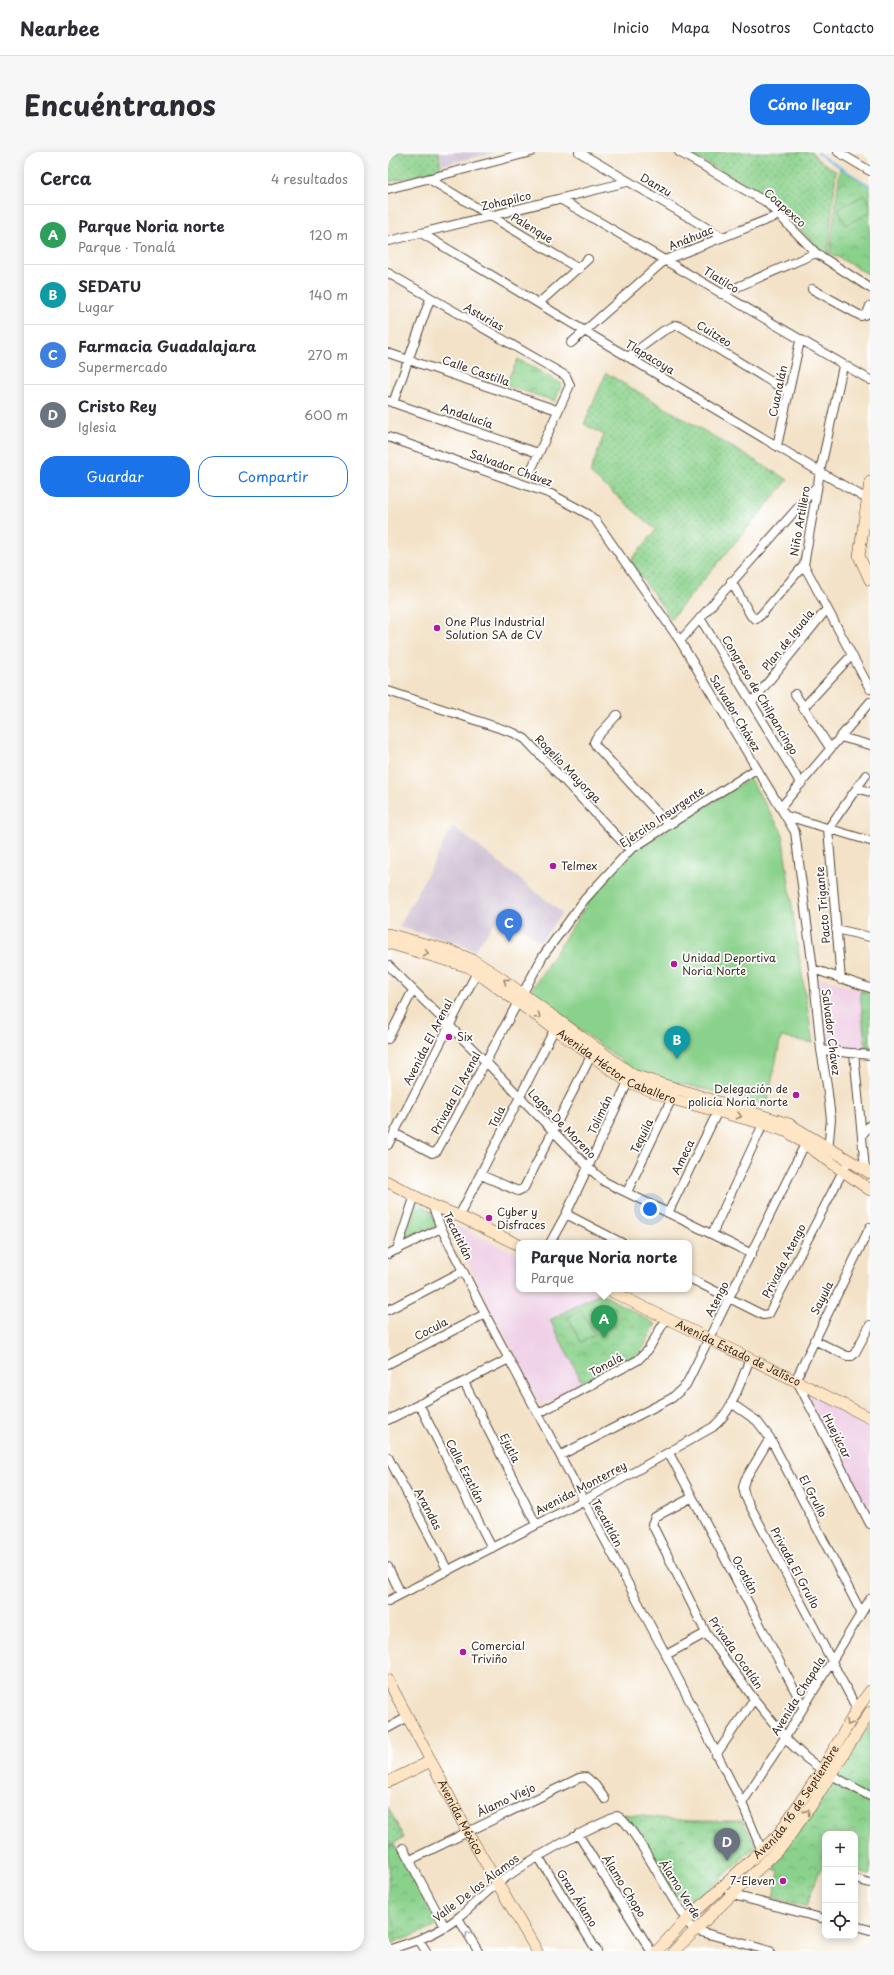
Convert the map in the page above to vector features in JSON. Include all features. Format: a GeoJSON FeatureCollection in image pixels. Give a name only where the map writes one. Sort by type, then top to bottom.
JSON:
{"type":"FeatureCollection","features":[{"type":"Feature","properties":{"kind":"street"},"geometry":{"type":"LineString","coordinates":[[388,189],[530,152]]}},
{"type":"Feature","properties":{"kind":"street","name":"Danzu"},"geometry":{"type":"LineString","coordinates":[[579,152],[627,182],[722,237]]}},
{"type":"Feature","properties":{"kind":"street","name":"Coapexco"},"geometry":{"type":"LineString","coordinates":[[679,152],[766,202],[816,253],[870,288]]}},
{"type":"Feature","properties":{"kind":"street"},"geometry":{"type":"LineString","coordinates":[[838,152],[870,171]]}},
{"type":"Feature","properties":{"kind":"street","name":"Palenque"},"geometry":{"type":"LineString","coordinates":[[429,179],[579,269]]}},
{"type":"Feature","properties":{"kind":"street","name":"Zohapilco"},"geometry":{"type":"LineString","coordinates":[[389,241],[560,200],[627,182]]}},
{"type":"Feature","properties":{"kind":"street","name":"Tlatilco"},"geometry":{"type":"LineString","coordinates":[[560,200],[665,260],[843,366],[870,380]]}},
{"type":"Feature","properties":{"kind":"street","name":"Anáhuac"},"geometry":{"type":"LineString","coordinates":[[571,343],[665,260],[779,215]]}},
{"type":"Feature","properties":{"kind":"street","name":"Tlapacoya"},"geometry":{"type":"LineString","coordinates":[[421,233],[867,499]]}},
{"type":"Feature","properties":{"kind":"street"},"geometry":{"type":"LineString","coordinates":[[721,294],[816,253]]}},
{"type":"Feature","properties":{"kind":"street"},"geometry":{"type":"LineString","coordinates":[[539,303],[579,269],[588,259]]}},
{"type":"Feature","properties":{"kind":"street","name":"Asturias"},"geometry":{"type":"LineString","coordinates":[[388,273],[430,299],[566,376],[570,385],[558,410]]}},
{"type":"Feature","properties":{"kind":"street"},"geometry":{"type":"LineString","coordinates":[[812,289],[861,316],[867,314],[870,306]]}},
{"type":"Feature","properties":{"kind":"street"},"geometry":{"type":"LineString","coordinates":[[391,402],[409,360],[430,299]]}},
{"type":"Feature","properties":{"kind":"street","name":"Cuitzeo"},"geometry":{"type":"LineString","coordinates":[[628,357],[663,332],[676,325],[682,327],[788,392]]}},
{"type":"Feature","properties":{"kind":"street","name":"Cuanalán"},"geometry":{"type":"LineString","coordinates":[[777,446],[800,341]]}},
{"type":"Feature","properties":{"kind":"street","name":"Calle Castilla"},"geometry":{"type":"LineString","coordinates":[[388,353],[558,410]]}},
{"type":"Feature","properties":{"kind":"street","name":"Niño Artillero"},"geometry":{"type":"LineString","coordinates":[[843,366],[817,485],[804,565],[826,610],[870,690]]}},
{"type":"Feature","properties":{"kind":"street","name":"Andalucía"},"geometry":{"type":"LineString","coordinates":[[391,402],[538,453]]}},
{"type":"Feature","properties":{"kind":"street"},"geometry":{"type":"LineString","coordinates":[[531,470],[558,410]]}},
{"type":"Feature","properties":{"kind":"street","name":"Salvador Chávez"},"geometry":{"type":"LineString","coordinates":[[388,437],[552,494],[588,514],[596,521],[680,641],[756,769],[787,816],[795,832],[813,969],[820,1050],[827,1085],[831,1119],[827,1153]]}},
{"type":"Feature","properties":{"kind":"street"},"geometry":{"type":"LineString","coordinates":[[870,482],[867,499],[865,542],[859,559],[870,580]]}},
{"type":"Feature","properties":{"kind":"street"},"geometry":{"type":"LineString","coordinates":[[680,641],[817,485]]}},
{"type":"Feature","properties":{"kind":"street"},"geometry":{"type":"LineString","coordinates":[[731,582],[751,616],[756,620],[804,565]]}},
{"type":"Feature","properties":{"kind":"street","name":"Plan de Iguala"},"geometry":{"type":"LineString","coordinates":[[752,702],[826,610]]}},
{"type":"Feature","properties":{"kind":"street","name":"Congreso de Chilpancingo"},"geometry":{"type":"LineString","coordinates":[[700,618],[801,784]]}},
{"type":"Feature","properties":{"kind":"street"},"geometry":{"type":"LineString","coordinates":[[803,708],[851,656]]}},
{"type":"Feature","properties":{"kind":"street","name":"Rogelio Mayorga"},"geometry":{"type":"LineString","coordinates":[[388,691],[514,733],[524,739],[630,850]]}},
{"type":"Feature","properties":{"kind":"street"},"geometry":{"type":"LineString","coordinates":[[795,694],[830,748]]}},
{"type":"Feature","properties":{"kind":"street"},"geometry":{"type":"LineString","coordinates":[[781,807],[870,702]]}},
{"type":"Feature","properties":{"kind":"street"},"geometry":{"type":"LineString","coordinates":[[617,715],[594,742],[668,824]]}},
{"type":"Feature","properties":{"kind":"street"},"geometry":{"type":"LineString","coordinates":[[840,736],[870,745]]}},
{"type":"Feature","properties":{"kind":"street","name":"Ejército Insurgente"},"geometry":{"type":"LineString","coordinates":[[519,997],[543,956],[585,898],[630,850],[668,824],[756,769]]}},
{"type":"Feature","properties":{"kind":"street"},"geometry":{"type":"LineString","coordinates":[[828,829],[866,775]]}},
{"type":"Feature","properties":{"kind":"street"},"geometry":{"type":"LineString","coordinates":[[857,788],[870,792]]}},
{"type":"Feature","properties":{"kind":"street"},"geometry":{"type":"LineString","coordinates":[[787,816],[870,841]]}},
{"type":"Feature","properties":{"kind":"street","name":"Pacto Trigante"},"geometry":{"type":"LineString","coordinates":[[828,829],[841,980]]}},
{"type":"Feature","properties":{"kind":"street"},"geometry":{"type":"LineString","coordinates":[[836,929],[870,938]]}},
{"type":"Feature","properties":{"kind":"street","name":"Avenida Héctor Caballero"},"geometry":{"type":"LineString","coordinates":[[388,934],[451,951],[519,997],[593,1052],[628,1082],[765,1120],[788,1132],[808,1139],[827,1153],[842,1170],[870,1190]]}},
{"type":"Feature","properties":{"kind":"street","name":"Avenida Héctor Caballero"},"geometry":{"type":"LineString","coordinates":[[388,943],[473,966]]}},
{"type":"Feature","properties":{"kind":"street","name":"Lagos De Moreno"},"geometry":{"type":"LineString","coordinates":[[388,965],[485,1060],[588,1167],[605,1182],[752,1254]]}},
{"type":"Feature","properties":{"kind":"street","name":"Avenida El Arenal"},"geometry":{"type":"LineString","coordinates":[[388,1145],[449,1025],[473,966]]}},
{"type":"Feature","properties":{"kind":"street"},"geometry":{"type":"LineString","coordinates":[[813,969],[841,980],[870,988]]}},
{"type":"Feature","properties":{"kind":"street"},"geometry":{"type":"LineString","coordinates":[[388,1039],[413,990]]}},
{"type":"Feature","properties":{"kind":"street","name":"Avenida Héctor Caballero"},"geometry":{"type":"LineString","coordinates":[[519,997],[555,1028],[633,1075],[674,1094],[718,1111],[765,1120]]}},
{"type":"Feature","properties":{"kind":"street","name":"Privada El Arenal"},"geometry":{"type":"LineString","coordinates":[[394,1133],[432,1153],[436,1152],[519,997]]}},
{"type":"Feature","properties":{"kind":"street","name":"Tala"},"geometry":{"type":"LineString","coordinates":[[459,1216],[555,1028]]}},
{"type":"Feature","properties":{"kind":"street"},"geometry":{"type":"LineString","coordinates":[[820,1050],[870,1055]]}},
{"type":"Feature","properties":{"kind":"street"},"geometry":{"type":"LineString","coordinates":[[480,1175],[518,1192],[521,1191],[554,1132],[593,1052]]}},
{"type":"Feature","properties":{"kind":"street"},"geometry":{"type":"LineString","coordinates":[[854,1053],[867,1171]]}},
{"type":"Feature","properties":{"kind":"street","name":"Tolimán"},"geometry":{"type":"LineString","coordinates":[[552,1240],[566,1214],[628,1082]]}},
{"type":"Feature","properties":{"kind":"street","name":"Tequila"},"geometry":{"type":"LineString","coordinates":[[627,1192],[674,1094]]}},
{"type":"Feature","properties":{"kind":"street","name":"Ameca"},"geometry":{"type":"LineString","coordinates":[[668,1212],[718,1111]]}},
{"type":"Feature","properties":{"kind":"street"},"geometry":{"type":"LineString","coordinates":[[712,1234],[765,1120]]}},
{"type":"Feature","properties":{"kind":"street"},"geometry":{"type":"LineString","coordinates":[[862,1135],[870,1124]]}},
{"type":"Feature","properties":{"kind":"street","name":"Atengo"},"geometry":{"type":"LineString","coordinates":[[561,1455],[672,1398],[681,1392],[686,1386],[808,1139]]}},
{"type":"Feature","properties":{"kind":"street","name":"Avenida Héctor Caballero"},"geometry":{"type":"LineString","coordinates":[[827,1153],[849,1160],[867,1171]]}},
{"type":"Feature","properties":{"kind":"street","name":"Privada Atengo"},"geometry":{"type":"LineString","coordinates":[[692,1280],[763,1315],[767,1315],[771,1312],[842,1170],[849,1160]]}},
{"type":"Feature","properties":{"kind":"street"},"geometry":{"type":"LineString","coordinates":[[388,1182],[432,1205],[459,1216],[516,1244]]}},
{"type":"Feature","properties":{"kind":"street"},"geometry":{"type":"LineString","coordinates":[[397,1250],[415,1195]]}},
{"type":"Feature","properties":{"kind":"street","name":"Tecatitlán"},"geometry":{"type":"LineString","coordinates":[[432,1205],[441,1228],[485,1314],[561,1455],[583,1501],[666,1655],[716,1755],[742,1803],[762,1851]]}},
{"type":"Feature","properties":{"kind":"street"},"geometry":{"type":"LineString","coordinates":[[566,1214],[616,1240]]}},
{"type":"Feature","properties":{"kind":"street","name":"Sayula"},"geometry":{"type":"LineString","coordinates":[[796,1379],[870,1227]]}},
{"type":"Feature","properties":{"kind":"street"},"geometry":{"type":"LineString","coordinates":[[388,1254],[441,1228]]}},
{"type":"Feature","properties":{"kind":"street"},"geometry":{"type":"LineString","coordinates":[[388,1310],[463,1271]]}},
{"type":"Feature","properties":{"kind":"street","name":"Avenida Estado de Jalisco"},"geometry":{"type":"LineString","coordinates":[[613,1292],[708,1340],[796,1379],[870,1418]]}},
{"type":"Feature","properties":{"kind":"street","name":"Cocula"},"geometry":{"type":"LineString","coordinates":[[388,1364],[485,1314]]}},
{"type":"Feature","properties":{"kind":"street","name":"Tonalá"},"geometry":{"type":"LineString","coordinates":[[538,1413],[638,1360],[648,1350],[666,1319]]}},
{"type":"Feature","properties":{"kind":"street"},"geometry":{"type":"LineString","coordinates":[[814,1340],[847,1356],[852,1356],[870,1325]]}},
{"type":"Feature","properties":{"kind":"street"},"geometry":{"type":"LineString","coordinates":[[388,1420],[509,1359]]}},
{"type":"Feature","properties":{"kind":"street","name":"Avenida Monterrey"},"geometry":{"type":"LineString","coordinates":[[388,1601],[583,1501],[713,1427],[720,1420],[731,1403],[750,1359]]}},
{"type":"Feature","properties":{"kind":"street","name":"Huejúcar"},"geometry":{"type":"LineString","coordinates":[[796,1379],[870,1524]]}},
{"type":"Feature","properties":{"kind":"street","name":"Ejutla"},"geometry":{"type":"LineString","coordinates":[[464,1382],[536,1524]]}},
{"type":"Feature","properties":{"kind":"street","name":"El Grullo"},"geometry":{"type":"LineString","coordinates":[[731,1403],[757,1421],[770,1438],[861,1612]]}},
{"type":"Feature","properties":{"kind":"street","name":"Calle Ezatlán"},"geometry":{"type":"LineString","coordinates":[[419,1404],[492,1548]]}},
{"type":"Feature","properties":{"kind":"street","name":"Privada El Grullo"},"geometry":{"type":"LineString","coordinates":[[770,1438],[745,1480],[743,1491],[857,1709]]}},
{"type":"Feature","properties":{"kind":"street","name":"Ocotlán"},"geometry":{"type":"LineString","coordinates":[[669,1453],[691,1498],[803,1706]]}},
{"type":"Feature","properties":{"kind":"street","name":"Arandas"},"geometry":{"type":"LineString","coordinates":[[388,1457],[448,1571]]}},
{"type":"Feature","properties":{"kind":"street","name":"Privada Ocotlán"},"geometry":{"type":"LineString","coordinates":[[691,1498],[655,1517],[652,1524],[706,1633],[754,1699],[802,1754],[826,1772]]}},
{"type":"Feature","properties":{"kind":"street"},"geometry":{"type":"LineString","coordinates":[[388,1568],[401,1594]]}},
{"type":"Feature","properties":{"kind":"street","name":"Avenida Chapala"},"geometry":{"type":"LineString","coordinates":[[742,1803],[786,1736],[870,1599]]}},
{"type":"Feature","properties":{"kind":"street"},"geometry":{"type":"LineString","coordinates":[[666,1655],[706,1633]]}},
{"type":"Feature","properties":{"kind":"street","name":"Avenida México"},"geometry":{"type":"LineString","coordinates":[[388,1680],[432,1761],[467,1831],[537,1951]]}},
{"type":"Feature","properties":{"kind":"street","name":"Avenida 16 de Septiembre"},"geometry":{"type":"LineString","coordinates":[[674,1951],[783,1845],[813,1803],[826,1772],[857,1709],[870,1691]]}},
{"type":"Feature","properties":{"kind":"street"},"geometry":{"type":"LineString","coordinates":[[716,1755],[754,1699]]}},
{"type":"Feature","properties":{"kind":"street","name":"Avenida 16 de Septiembre"},"geometry":{"type":"LineString","coordinates":[[657,1951],[685,1921],[762,1851],[782,1830],[870,1712]]}},
{"type":"Feature","properties":{"kind":"street"},"geometry":{"type":"LineString","coordinates":[[388,1728],[408,1717]]}},
{"type":"Feature","properties":{"kind":"street"},"geometry":{"type":"LineString","coordinates":[[409,1772],[422,1758],[421,1742]]}},
{"type":"Feature","properties":{"kind":"street"},"geometry":{"type":"LineString","coordinates":[[388,1782],[432,1761]]}},
{"type":"Feature","properties":{"kind":"street"},"geometry":{"type":"LineString","coordinates":[[826,1772],[870,1796]]}},
{"type":"Feature","properties":{"kind":"street","name":"Álamo Viejo"},"geometry":{"type":"LineString","coordinates":[[410,1860],[467,1831],[579,1778],[586,1777],[595,1785],[606,1799]]}},
{"type":"Feature","properties":{"kind":"street","name":"Valle De los Álamos"},"geometry":{"type":"LineString","coordinates":[[388,1950],[419,1940],[445,1927],[458,1918],[497,1883],[538,1856],[578,1834],[617,1816]]}},
{"type":"Feature","properties":{"kind":"street","name":"Álamo Verde"},"geometry":{"type":"LineString","coordinates":[[617,1816],[622,1818],[633,1833],[685,1921],[694,1930],[770,1951]]}},
{"type":"Feature","properties":{"kind":"street","name":"Álamo Chopo"},"geometry":{"type":"LineString","coordinates":[[578,1834],[651,1951]]}},
{"type":"Feature","properties":{"kind":"street"},"geometry":{"type":"LineString","coordinates":[[403,1848],[445,1927]]}},
{"type":"Feature","properties":{"kind":"street","name":"Gran Álamo"},"geometry":{"type":"LineString","coordinates":[[538,1856],[597,1951]]}},
{"type":"Feature","properties":{"kind":"street"},"geometry":{"type":"LineString","coordinates":[[858,1880],[870,1883]]}},
{"type":"Feature","properties":{"kind":"street"},"geometry":{"type":"LineString","coordinates":[[718,1890],[822,1918]]}},
{"type":"Feature","properties":{"kind":"street"},"geometry":{"type":"LineString","coordinates":[[458,1918],[478,1951]]}},
{"type":"Feature","properties":{"kind":"street"},"geometry":{"type":"LineString","coordinates":[[858,1927],[870,1930]]}},
{"type":"Feature","properties":{"kind":"street"},"geometry":{"type":"LineString","coordinates":[[419,1940],[426,1951]]}},
{"type":"Feature","properties":{"kind":"shaded area"},"geometry":{"type":"Polygon","coordinates":[[[440,152],[497,152],[442,165],[440,152]]]}},
{"type":"Feature","properties":{"kind":"shaded area"},"geometry":{"type":"Polygon","coordinates":[[[453,826],[562,913],[540,943],[502,913],[474,951],[457,943],[399,927],[453,826]]]}},
{"type":"Feature","properties":{"kind":"shaded area"},"geometry":{"type":"Polygon","coordinates":[[[816,977],[860,990],[866,1054],[826,1049],[816,977]]]}},
{"type":"Feature","properties":{"kind":"shaded area"},"geometry":{"type":"Polygon","coordinates":[[[446,1221],[516,1254],[516,1292],[600,1293],[548,1320],[550,1320],[583,1384],[541,1407],[446,1221]]]}},
{"type":"Feature","properties":{"kind":"shaded area"},"geometry":{"type":"Polygon","coordinates":[[[803,1391],[870,1424],[870,1519],[803,1391]]]}},
{"type":"Feature","properties":{"kind":"green space"},"geometry":{"type":"Polygon","coordinates":[[[388,152],[439,152],[441,170],[388,182],[388,152]]]}},
{"type":"Feature","properties":{"kind":"green space"},"geometry":{"type":"Polygon","coordinates":[[[687,152],[812,152],[817,159],[836,171],[828,256],[762,194],[687,152]]]}},
{"type":"Feature","properties":{"kind":"green space"},"geometry":{"type":"Polygon","coordinates":[[[840,168],[870,185],[870,275],[830,253],[840,168]]]}},
{"type":"Feature","properties":{"kind":"green space"},"geometry":{"type":"Polygon","coordinates":[[[864,195],[870,204],[870,212],[846,225],[838,209],[864,195]]]}},
{"type":"Feature","properties":{"kind":"green space"},"geometry":{"type":"Polygon","coordinates":[[[518,359],[562,384],[555,401],[505,385],[518,359]]]}},
{"type":"Feature","properties":{"kind":"green space"},"geometry":{"type":"Polygon","coordinates":[[[606,373],[788,480],[671,619],[630,561],[656,530],[590,473],[604,435],[584,424],[606,373]]]}},
{"type":"Feature","properties":{"kind":"green space","name":"Unidad Deportiva Noria Norte"},"geometry":{"type":"Polygon","coordinates":[[[750,779],[782,832],[796,936],[813,1043],[781,1037],[767,1104],[639,1074],[530,992],[589,901],[628,854],[750,779]]]}},
{"type":"Feature","properties":{"kind":"green space"},"geometry":{"type":"Polygon","coordinates":[[[860,990],[870,993],[870,1054],[866,1054],[860,990]]]}},
{"type":"Feature","properties":{"kind":"green space"},"geometry":{"type":"Polygon","coordinates":[[[417,1202],[430,1210],[437,1226],[402,1243],[417,1202]]]}},
{"type":"Feature","properties":{"kind":"green space"},"geometry":{"type":"Polygon","coordinates":[[[600,1293],[656,1324],[641,1352],[583,1384],[550,1320],[600,1293]]]}},
{"type":"Feature","properties":{"kind":"green space"},"geometry":{"type":"Polygon","coordinates":[[[581,1310],[595,1335],[581,1342],[568,1317],[581,1310]]]}},
{"type":"Feature","properties":{"kind":"green space"},"geometry":{"type":"Polygon","coordinates":[[[870,1724],[870,1875],[858,1872],[858,1831],[822,1831],[822,1868],[806,1907],[773,1897],[779,1871],[773,1869],[870,1724]]]}},
{"type":"Feature","properties":{"kind":"green space"},"geometry":{"type":"Polygon","coordinates":[[[388,1807],[404,1838],[388,1846],[388,1807]]]}},
{"type":"Feature","properties":{"kind":"green space"},"geometry":{"type":"Polygon","coordinates":[[[623,1814],[690,1821],[743,1821],[756,1846],[686,1911],[623,1814]]]}},
{"type":"Feature","properties":{"kind":"green space"},"geometry":{"type":"Polygon","coordinates":[[[394,1844],[437,1923],[435,1927],[388,1945],[388,1847],[394,1844]]]}},
{"type":"Feature","properties":{"kind":"green space"},"geometry":{"type":"Polygon","coordinates":[[[388,1908],[397,1932],[388,1935],[388,1908]]]}},
{"type":"Feature","properties":{"kind":"waterway"},"geometry":{"type":"LineString","coordinates":[[818,152],[870,186]]}},
{"type":"Feature","properties":{"kind":"place","name":"One Plus Industrial Solution SA de CV"},"geometry":{"type":"Point","coordinates":[437,628]}},
{"type":"Feature","properties":{"kind":"place","name":"Telmex"},"geometry":{"type":"Point","coordinates":[553,866]}},
{"type":"Feature","properties":{"kind":"place","name":"Farmacia Guadalajara"},"geometry":{"type":"Point","coordinates":[509,942]}},
{"type":"Feature","properties":{"kind":"place","name":"Unidad Deportiva Noria Norte"},"geometry":{"type":"Point","coordinates":[674,964]}},
{"type":"Feature","properties":{"kind":"place","name":"Six"},"geometry":{"type":"Point","coordinates":[449,1037]}},
{"type":"Feature","properties":{"kind":"place","name":"SEDATU"},"geometry":{"type":"Point","coordinates":[677,1059]}},
{"type":"Feature","properties":{"kind":"place","name":"Delegación de policía Noria norte"},"geometry":{"type":"Point","coordinates":[796,1095]}},
{"type":"Feature","properties":{"kind":"place","name":"Cyber y Disfraces"},"geometry":{"type":"Point","coordinates":[489,1218]}},
{"type":"Feature","properties":{"kind":"place","name":"Parque Noria norte"},"geometry":{"type":"Point","coordinates":[604,1338]}},
{"type":"Feature","properties":{"kind":"place","name":"Comercial Triviño"},"geometry":{"type":"Point","coordinates":[463,1652]}},
{"type":"Feature","properties":{"kind":"place","name":"Cristo Rey"},"geometry":{"type":"Point","coordinates":[727,1861]}},
{"type":"Feature","properties":{"kind":"place","name":"7-Eleven"},"geometry":{"type":"Point","coordinates":[783,1881]}}]}
